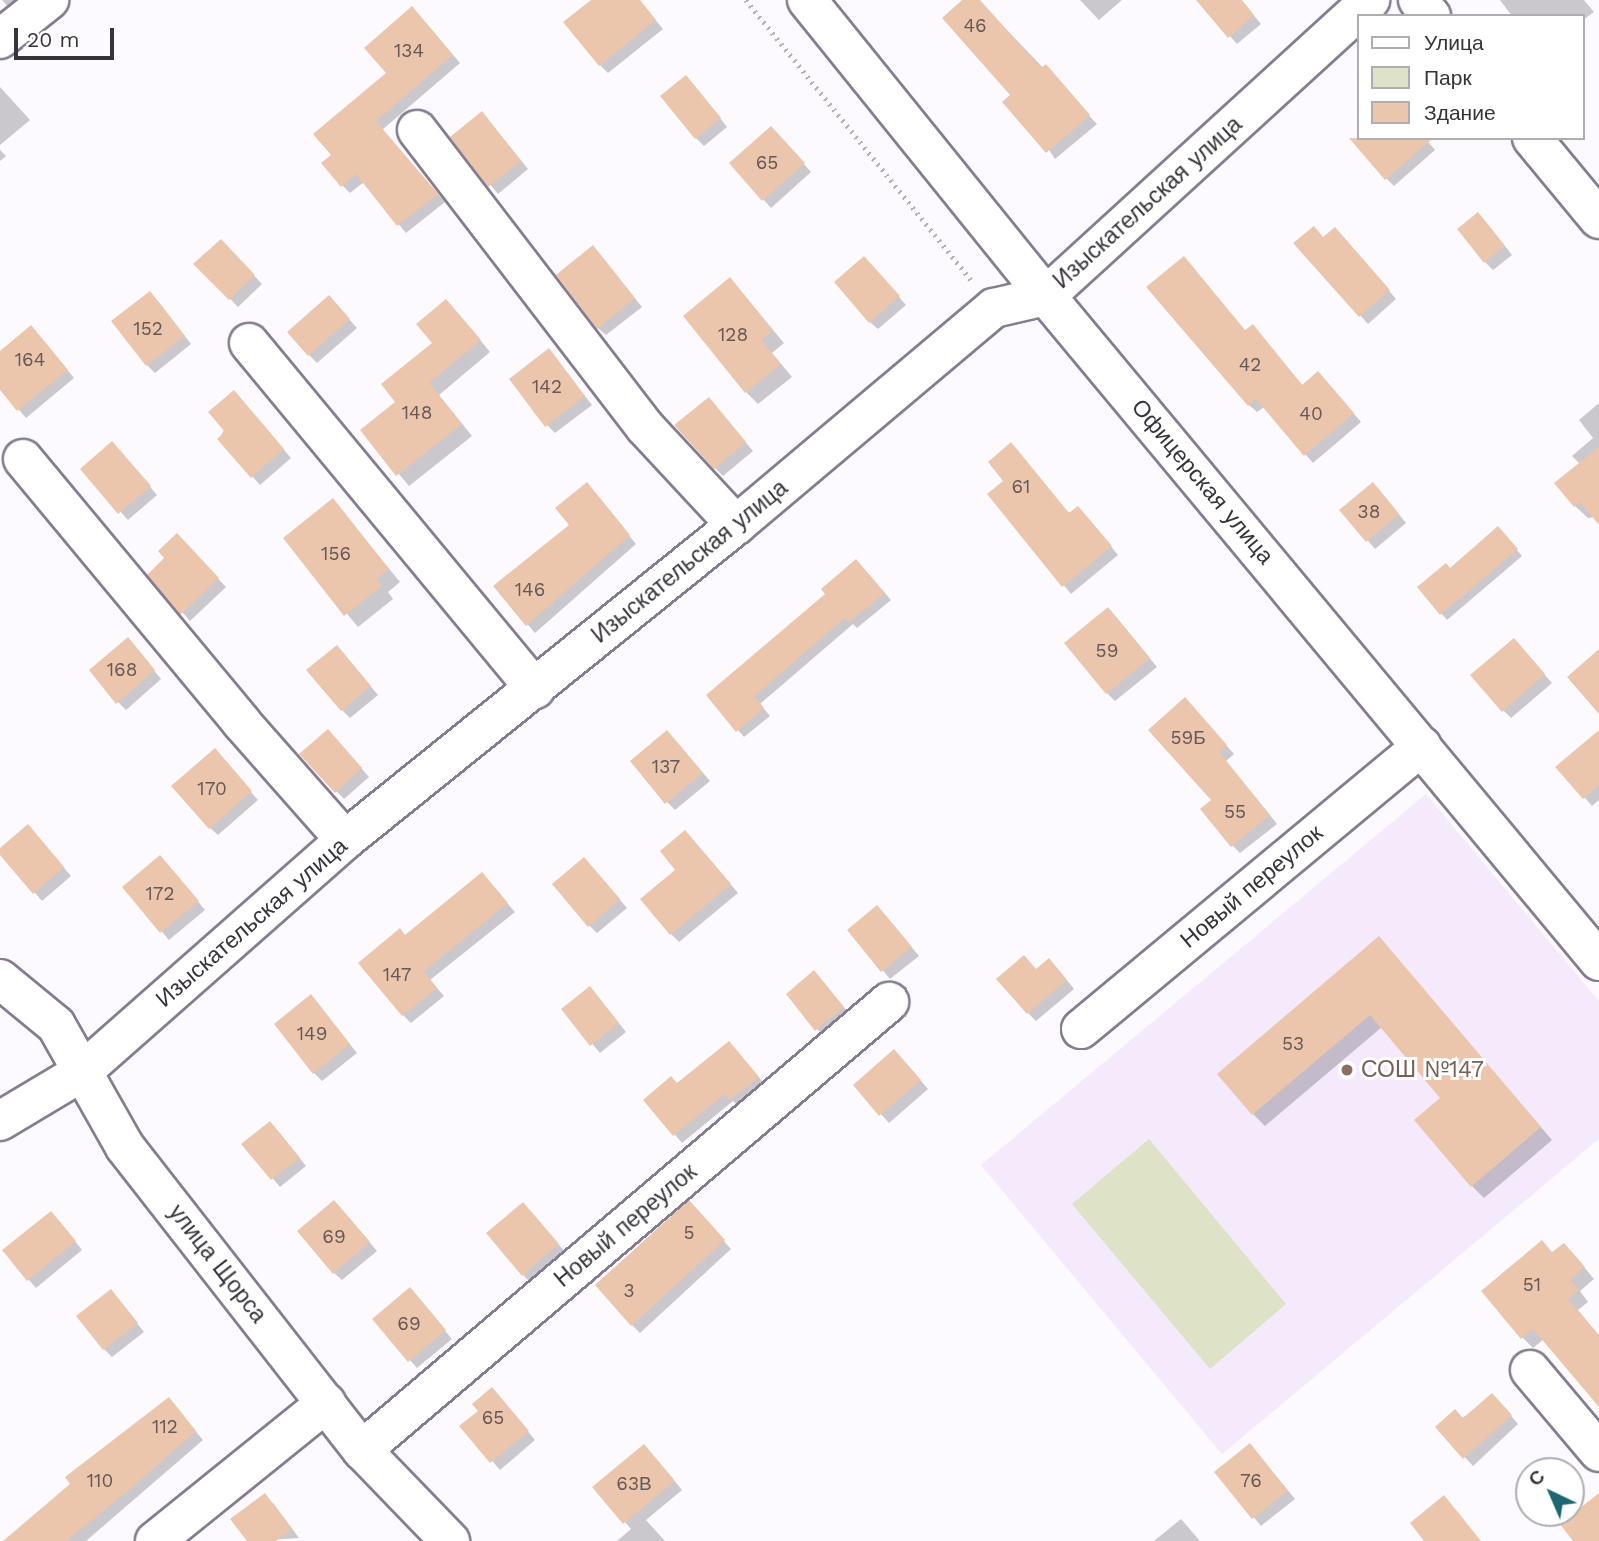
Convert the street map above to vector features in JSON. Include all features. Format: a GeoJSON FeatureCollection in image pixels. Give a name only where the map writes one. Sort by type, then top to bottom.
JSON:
{"type":"FeatureCollection","features":[{"type":"Feature","properties":{"kind":"street"},"geometry":{"type":"LineString","coordinates":[[0,39],[48,0]]}},
{"type":"Feature","properties":{"kind":"street","name":"Офицерская улица"},"geometry":{"type":"LineString","coordinates":[[807,0],[1046,296],[1422,746],[1587,920],[1599,961]]}},
{"type":"Feature","properties":{"kind":"street","name":"Изыскательская улица"},"geometry":{"type":"LineString","coordinates":[[0,1121],[82,1072],[345,840],[736,525],[994,308],[1046,296],[1370,0]]}},
{"type":"Feature","properties":{"kind":"street"},"geometry":{"type":"LineString","coordinates":[[1418,0],[1429,14]]}},
{"type":"Feature","properties":{"kind":"street"},"geometry":{"type":"LineString","coordinates":[[417,130],[645,427],[736,525]]}},
{"type":"Feature","properties":{"kind":"street"},"geometry":{"type":"LineString","coordinates":[[1534,140],[1599,219]]}},
{"type":"Feature","properties":{"kind":"street"},"geometry":{"type":"LineString","coordinates":[[249,342],[535,689]]}},
{"type":"Feature","properties":{"kind":"street"},"geometry":{"type":"LineString","coordinates":[[23,459],[241,722],[345,840]]}},
{"type":"Feature","properties":{"kind":"street","name":"Новый переулок"},"geometry":{"type":"LineString","coordinates":[[1081,1028],[1422,746]]}},
{"type":"Feature","properties":{"kind":"street","name":"улица Щорса"},"geometry":{"type":"LineString","coordinates":[[0,979],[56,1026],[125,1147],[362,1450],[450,1541]]}},
{"type":"Feature","properties":{"kind":"street","name":"Новый переулок"},"geometry":{"type":"LineString","coordinates":[[362,1450],[889,1002]]}},
{"type":"Feature","properties":{"kind":"street"},"geometry":{"type":"LineString","coordinates":[[1530,1370],[1599,1452]]}},
{"type":"Feature","properties":{"kind":"street"},"geometry":{"type":"LineString","coordinates":[[155,1541],[326,1403]]}},
{"type":"Feature","properties":{"kind":"path"},"geometry":{"type":"LineString","coordinates":[[746,0],[994,308]]}},
{"type":"Feature","properties":{"kind":"shaded area","name":"СОШ №147"},"geometry":{"type":"Polygon","coordinates":[[[1426,794],[1599,1001],[1599,1139],[1222,1454],[981,1165],[1426,794]]]}},
{"type":"Feature","properties":{"kind":"green space"},"geometry":{"type":"Polygon","coordinates":[[[1149,1139],[1286,1304],[1210,1369],[1072,1204],[1149,1139]]]}},
{"type":"Feature","properties":{"kind":"building"},"geometry":{"type":"Polygon","coordinates":[[[591,0],[640,0],[656,20],[599,66],[563,22],[591,0]]]}},
{"type":"Feature","properties":{"kind":"building"},"geometry":{"type":"Polygon","coordinates":[[[962,0],[980,0],[1041,68],[1046,64],[1090,115],[1046,153],[1002,102],[1010,95],[942,18],[962,0]]]}},
{"type":"Feature","properties":{"kind":"building"},"geometry":{"type":"Polygon","coordinates":[[[1196,0],[1242,0],[1254,15],[1228,38],[1196,0]]]}},
{"type":"Feature","properties":{"kind":"building"},"geometry":{"type":"Polygon","coordinates":[[[412,6],[453,55],[376,121],[438,194],[397,226],[356,174],[341,187],[321,163],[331,155],[313,134],[386,73],[364,48],[412,6]]]}},
{"type":"Feature","properties":{"kind":"building"},"geometry":{"type":"Polygon","coordinates":[[[686,75],[721,118],[695,139],[660,96],[686,75]]]}},
{"type":"Feature","properties":{"kind":"building"},"geometry":{"type":"Polygon","coordinates":[[[482,111],[521,161],[488,187],[450,137],[482,111]]]}},
{"type":"Feature","properties":{"kind":"building"},"geometry":{"type":"Polygon","coordinates":[[[771,126],[805,163],[762,201],[729,163],[771,126]]]}},
{"type":"Feature","properties":{"kind":"building"},"geometry":{"type":"Polygon","coordinates":[[[1349,138],[1431,140],[1385,180],[1349,138]]]}},
{"type":"Feature","properties":{"kind":"building"},"geometry":{"type":"Polygon","coordinates":[[[1478,212],[1505,246],[1484,263],[1457,229],[1478,212]]]}},
{"type":"Feature","properties":{"kind":"building"},"geometry":{"type":"Polygon","coordinates":[[[1314,226],[1323,237],[1335,227],[1390,290],[1359,317],[1293,243],[1314,226]]]}},
{"type":"Feature","properties":{"kind":"building"},"geometry":{"type":"Polygon","coordinates":[[[221,239],[255,275],[229,300],[193,264],[221,239]]]}},
{"type":"Feature","properties":{"kind":"building"},"geometry":{"type":"Polygon","coordinates":[[[593,245],[635,298],[597,329],[556,275],[593,245]]]}},
{"type":"Feature","properties":{"kind":"building"},"geometry":{"type":"Polygon","coordinates":[[[864,256],[900,296],[869,323],[834,282],[864,256]]]}},
{"type":"Feature","properties":{"kind":"building"},"geometry":{"type":"Polygon","coordinates":[[[1184,256],[1245,330],[1253,324],[1302,385],[1318,371],[1354,413],[1304,456],[1256,399],[1248,406],[1146,287],[1184,256]]]}},
{"type":"Feature","properties":{"kind":"building"},"geometry":{"type":"Polygon","coordinates":[[[730,277],[773,330],[761,340],[781,364],[745,393],[683,316],[730,277]]]}},
{"type":"Feature","properties":{"kind":"building"},"geometry":{"type":"Polygon","coordinates":[[[150,291],[185,336],[146,366],[111,321],[150,291]]]}},
{"type":"Feature","properties":{"kind":"building"},"geometry":{"type":"Polygon","coordinates":[[[329,295],[350,319],[308,356],[287,332],[329,295]]]}},
{"type":"Feature","properties":{"kind":"building"},"geometry":{"type":"Polygon","coordinates":[[[446,299],[481,340],[429,383],[462,424],[396,476],[360,430],[395,402],[381,384],[432,343],[416,324],[446,299]]]}},
{"type":"Feature","properties":{"kind":"building"},"geometry":{"type":"Polygon","coordinates":[[[31,325],[68,370],[17,411],[0,390],[0,351],[31,325]]]}},
{"type":"Feature","properties":{"kind":"building"},"geometry":{"type":"Polygon","coordinates":[[[549,348],[585,396],[545,427],[509,379],[549,348]]]}},
{"type":"Feature","properties":{"kind":"building"},"geometry":{"type":"Polygon","coordinates":[[[234,390],[284,449],[251,478],[217,439],[225,432],[208,412],[234,390]]]}},
{"type":"Feature","properties":{"kind":"building"},"geometry":{"type":"Polygon","coordinates":[[[709,397],[746,442],[714,469],[674,425],[709,397]]]}},
{"type":"Feature","properties":{"kind":"building"},"geometry":{"type":"Polygon","coordinates":[[[112,441],[151,486],[118,514],[80,469],[112,441]]]}},
{"type":"Feature","properties":{"kind":"building"},"geometry":{"type":"Polygon","coordinates":[[[1011,442],[1069,513],[1078,506],[1112,546],[1062,587],[987,494],[1003,481],[988,462],[1011,442]]]}},
{"type":"Feature","properties":{"kind":"building"},"geometry":{"type":"Polygon","coordinates":[[[1599,447],[1599,525],[1580,502],[1574,507],[1554,483],[1599,447]]]}},
{"type":"Feature","properties":{"kind":"building"},"geometry":{"type":"Polygon","coordinates":[[[587,482],[630,535],[526,626],[493,586],[569,525],[555,508],[587,482]]]}},
{"type":"Feature","properties":{"kind":"building"},"geometry":{"type":"Polygon","coordinates":[[[1373,482],[1399,514],[1366,542],[1339,510],[1373,482]]]}},
{"type":"Feature","properties":{"kind":"building"},"geometry":{"type":"Polygon","coordinates":[[[333,498],[389,569],[377,579],[382,586],[344,616],[283,538],[333,498]]]}},
{"type":"Feature","properties":{"kind":"building"},"geometry":{"type":"Polygon","coordinates":[[[1498,526],[1518,549],[1440,615],[1417,587],[1446,563],[1450,568],[1498,526]]]}},
{"type":"Feature","properties":{"kind":"building"},"geometry":{"type":"Polygon","coordinates":[[[177,533],[219,578],[180,615],[147,575],[164,558],[158,551],[177,533]]]}},
{"type":"Feature","properties":{"kind":"building"},"geometry":{"type":"Polygon","coordinates":[[[856,559],[885,593],[849,622],[845,618],[754,696],[764,708],[736,732],[706,695],[825,594],[821,589],[856,559]]]}},
{"type":"Feature","properties":{"kind":"building"},"geometry":{"type":"Polygon","coordinates":[[[1108,607],[1150,658],[1106,694],[1064,643],[1108,607]]]}},
{"type":"Feature","properties":{"kind":"building"},"geometry":{"type":"Polygon","coordinates":[[[128,637],[155,670],[116,704],[89,670],[128,637]]]}},
{"type":"Feature","properties":{"kind":"building"},"geometry":{"type":"Polygon","coordinates":[[[1514,638],[1545,674],[1502,712],[1470,675],[1514,638]]]}},
{"type":"Feature","properties":{"kind":"building"},"geometry":{"type":"Polygon","coordinates":[[[337,645],[371,686],[341,711],[306,670],[337,645]]]}},
{"type":"Feature","properties":{"kind":"building"},"geometry":{"type":"Polygon","coordinates":[[[1599,649],[1599,714],[1567,677],[1599,649]]]}},
{"type":"Feature","properties":{"kind":"building"},"geometry":{"type":"Polygon","coordinates":[[[1185,697],[1227,745],[1219,752],[1270,815],[1231,847],[1200,809],[1211,800],[1148,730],[1185,697]]]}},
{"type":"Feature","properties":{"kind":"building"},"geometry":{"type":"Polygon","coordinates":[[[328,729],[362,768],[335,793],[299,754],[328,729]]]}},
{"type":"Feature","properties":{"kind":"building"},"geometry":{"type":"Polygon","coordinates":[[[667,730],[703,773],[665,804],[630,761],[667,730]]]}},
{"type":"Feature","properties":{"kind":"building"},"geometry":{"type":"Polygon","coordinates":[[[1599,730],[1599,785],[1583,799],[1555,767],[1599,730]]]}},
{"type":"Feature","properties":{"kind":"building"},"geometry":{"type":"Polygon","coordinates":[[[215,748],[252,791],[209,829],[171,786],[215,748]]]}},
{"type":"Feature","properties":{"kind":"building"},"geometry":{"type":"Polygon","coordinates":[[[28,824],[64,867],[33,894],[0,855],[0,848],[28,824]]]}},
{"type":"Feature","properties":{"kind":"building"},"geometry":{"type":"Polygon","coordinates":[[[685,830],[731,884],[670,935],[640,899],[675,870],[660,851],[685,830]]]}},
{"type":"Feature","properties":{"kind":"building"},"geometry":{"type":"Polygon","coordinates":[[[160,855],[199,901],[160,933],[122,887],[160,855]]]}},
{"type":"Feature","properties":{"kind":"building"},"geometry":{"type":"Polygon","coordinates":[[[584,857],[620,899],[588,927],[552,884],[584,857]]]}},
{"type":"Feature","properties":{"kind":"building"},"geometry":{"type":"Polygon","coordinates":[[[482,872],[508,903],[424,971],[437,988],[402,1016],[358,963],[400,928],[405,935],[482,872]]]}},
{"type":"Feature","properties":{"kind":"building"},"geometry":{"type":"Polygon","coordinates":[[[877,905],[912,947],[881,972],[847,930],[877,905]]]}},
{"type":"Feature","properties":{"kind":"building"},"geometry":{"type":"Polygon","coordinates":[[[1379,936],[1541,1127],[1471,1187],[1414,1120],[1440,1098],[1370,1015],[1252,1115],[1217,1074],[1379,936]]]}},
{"type":"Feature","properties":{"kind":"building"},"geometry":{"type":"Polygon","coordinates":[[[1024,955],[1036,969],[1049,958],[1067,980],[1027,1014],[996,979],[1024,955]]]}},
{"type":"Feature","properties":{"kind":"building"},"geometry":{"type":"Polygon","coordinates":[[[814,970],[844,1007],[815,1031],[786,994],[814,970]]]}},
{"type":"Feature","properties":{"kind":"building"},"geometry":{"type":"Polygon","coordinates":[[[590,986],[619,1023],[590,1046],[561,1009],[590,986]]]}},
{"type":"Feature","properties":{"kind":"building"},"geometry":{"type":"Polygon","coordinates":[[[311,994],[350,1044],[313,1074],[274,1024],[311,994]]]}},
{"type":"Feature","properties":{"kind":"building"},"geometry":{"type":"Polygon","coordinates":[[[729,1041],[759,1077],[730,1100],[725,1094],[673,1136],[643,1100],[671,1076],[677,1083],[729,1041]]]}},
{"type":"Feature","properties":{"kind":"building"},"geometry":{"type":"Polygon","coordinates":[[[894,1049],[921,1080],[879,1116],[853,1085],[894,1049]]]}},
{"type":"Feature","properties":{"kind":"building"},"geometry":{"type":"Polygon","coordinates":[[[270,1121],[300,1158],[271,1180],[241,1144],[270,1121]]]}},
{"type":"Feature","properties":{"kind":"building"},"geometry":{"type":"Polygon","coordinates":[[[334,1200],[370,1242],[333,1274],[297,1231],[334,1200]]]}},
{"type":"Feature","properties":{"kind":"building"},"geometry":{"type":"Polygon","coordinates":[[[689,1200],[725,1240],[631,1326],[595,1285],[689,1200]]]}},
{"type":"Feature","properties":{"kind":"building"},"geometry":{"type":"Polygon","coordinates":[[[523,1202],[559,1244],[522,1276],[486,1233],[523,1202]]]}},
{"type":"Feature","properties":{"kind":"building"},"geometry":{"type":"Polygon","coordinates":[[[51,1211],[76,1241],[27,1281],[2,1250],[51,1211]]]}},
{"type":"Feature","properties":{"kind":"building"},"geometry":{"type":"Polygon","coordinates":[[[1542,1240],[1552,1252],[1564,1243],[1585,1267],[1570,1280],[1579,1290],[1568,1299],[1599,1335],[1599,1407],[1533,1329],[1521,1339],[1481,1291],[1542,1240]]]}},
{"type":"Feature","properties":{"kind":"building"},"geometry":{"type":"Polygon","coordinates":[[[410,1287],[446,1330],[408,1362],[372,1319],[410,1287]]]}},
{"type":"Feature","properties":{"kind":"building"},"geometry":{"type":"Polygon","coordinates":[[[111,1289],[138,1323],[103,1350],[76,1316],[111,1289]]]}},
{"type":"Feature","properties":{"kind":"building"},"geometry":{"type":"Polygon","coordinates":[[[492,1387],[529,1431],[490,1463],[459,1426],[478,1411],[472,1404],[492,1387]]]}},
{"type":"Feature","properties":{"kind":"building"},"geometry":{"type":"Polygon","coordinates":[[[1492,1393],[1512,1415],[1463,1459],[1435,1427],[1455,1409],[1463,1418],[1492,1393]]]}},
{"type":"Feature","properties":{"kind":"building"},"geometry":{"type":"Polygon","coordinates":[[[169,1397],[196,1431],[136,1484],[66,1541],[3,1541],[70,1484],[65,1477],[169,1397]]]}},
{"type":"Feature","properties":{"kind":"building"},"geometry":{"type":"Polygon","coordinates":[[[1250,1443],[1288,1491],[1252,1519],[1214,1472],[1250,1443]]]}},
{"type":"Feature","properties":{"kind":"building"},"geometry":{"type":"Polygon","coordinates":[[[644,1444],[675,1481],[623,1524],[592,1487],[644,1444]]]}},
{"type":"Feature","properties":{"kind":"building"},"geometry":{"type":"Polygon","coordinates":[[[265,1493],[292,1529],[276,1541],[247,1541],[230,1519],[265,1493]]]}},
{"type":"Feature","properties":{"kind":"building"},"geometry":{"type":"Polygon","coordinates":[[[1599,1493],[1599,1541],[1573,1541],[1562,1527],[1585,1527],[1585,1504],[1599,1493]]]}},
{"type":"Feature","properties":{"kind":"building"},"geometry":{"type":"Polygon","coordinates":[[[1444,1495],[1481,1541],[1424,1541],[1410,1523],[1444,1495]]]}},
{"type":"Feature","properties":{"kind":"place","name":"СОШ №147"},"geometry":{"type":"Point","coordinates":[1347,1070]}}]}
